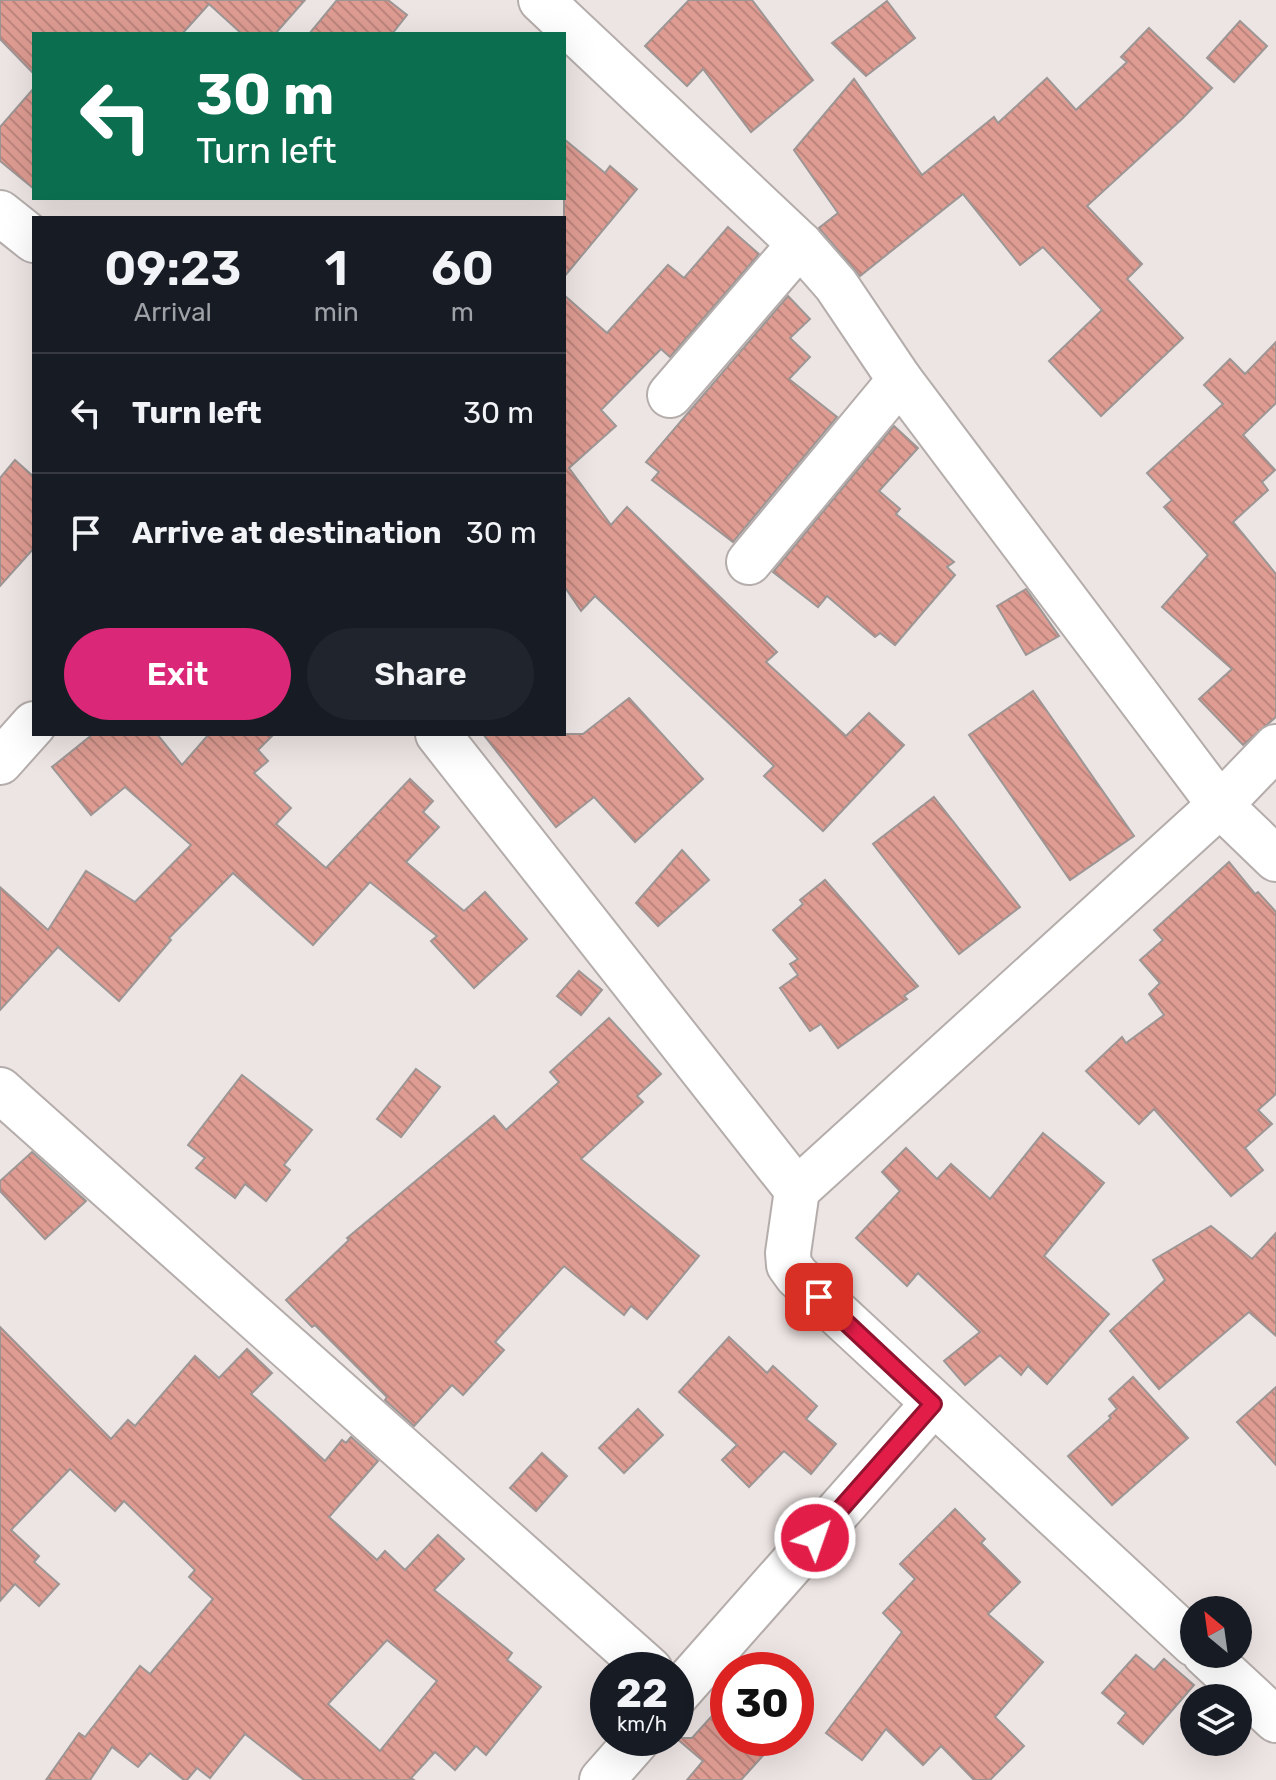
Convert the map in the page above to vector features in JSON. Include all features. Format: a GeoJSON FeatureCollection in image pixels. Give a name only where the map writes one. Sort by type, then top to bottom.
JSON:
{"type":"FeatureCollection","features":[{"type":"Feature","properties":{"kind":"street"},"geometry":{"type":"LineString","coordinates":[[541,0],[800,244],[836,285],[900,380],[1220,805],[1276,859]]}},
{"type":"Feature","properties":{"kind":"street"},"geometry":{"type":"LineString","coordinates":[[0,213],[32,238]]}},
{"type":"Feature","properties":{"kind":"street"},"geometry":{"type":"LineString","coordinates":[[670,395],[800,244]]}},
{"type":"Feature","properties":{"kind":"street"},"geometry":{"type":"LineString","coordinates":[[749,562],[900,380]]}},
{"type":"Feature","properties":{"kind":"street"},"geometry":{"type":"LineString","coordinates":[[0,762],[32,726]]}},
{"type":"Feature","properties":{"kind":"street"},"geometry":{"type":"LineString","coordinates":[[440,736],[797,1190]]}},
{"type":"Feature","properties":{"kind":"street"},"geometry":{"type":"LineString","coordinates":[[1180,1631],[933,1404],[789,1265],[788,1253],[797,1190],[1220,805],[1276,747]]}},
{"type":"Feature","properties":{"kind":"street"},"geometry":{"type":"LineString","coordinates":[[0,1090],[630,1652]]}},
{"type":"Feature","properties":{"kind":"street"},"geometry":{"type":"LineString","coordinates":[[694,1674],[933,1404]]}},
{"type":"Feature","properties":{"kind":"street"},"geometry":{"type":"LineString","coordinates":[[1220,1668],[1276,1720]]}},
{"type":"Feature","properties":{"kind":"building"},"geometry":{"type":"Polygon","coordinates":[[[0,0],[305,0],[277,32],[240,32],[209,4],[184,32],[32,32],[32,72],[0,39],[0,0]]]}},
{"type":"Feature","properties":{"kind":"building"},"geometry":{"type":"Polygon","coordinates":[[[337,0],[388,0],[407,15],[394,32],[311,32],[337,0]]]}},
{"type":"Feature","properties":{"kind":"building"},"geometry":{"type":"Polygon","coordinates":[[[689,0],[752,0],[813,80],[751,132],[703,69],[687,86],[645,46],[689,0]]]}},
{"type":"Feature","properties":{"kind":"building"},"geometry":{"type":"Polygon","coordinates":[[[887,1],[915,38],[866,76],[832,43],[887,1]]]}},
{"type":"Feature","properties":{"kind":"building"},"geometry":{"type":"Polygon","coordinates":[[[1240,21],[1267,46],[1234,82],[1207,58],[1240,21]]]}},
{"type":"Feature","properties":{"kind":"building"},"geometry":{"type":"Polygon","coordinates":[[[1149,28],[1212,88],[1087,206],[1142,264],[1127,279],[1183,338],[1101,416],[1049,361],[1102,310],[1043,247],[1020,265],[963,194],[860,276],[819,228],[838,213],[794,150],[854,79],[922,175],[994,117],[998,123],[1047,78],[1076,110],[1127,62],[1121,57],[1149,28]]]}},
{"type":"Feature","properties":{"kind":"building"},"geometry":{"type":"Polygon","coordinates":[[[32,90],[32,187],[0,161],[0,127],[32,90]]]}},
{"type":"Feature","properties":{"kind":"building"},"geometry":{"type":"Polygon","coordinates":[[[566,141],[605,173],[610,166],[637,189],[566,275],[566,141]]]}},
{"type":"Feature","properties":{"kind":"building"},"geometry":{"type":"Polygon","coordinates":[[[728,227],[759,254],[670,357],[661,349],[601,410],[616,426],[569,468],[611,525],[627,507],[777,652],[766,662],[846,736],[869,713],[904,745],[823,831],[764,776],[774,766],[595,596],[581,611],[566,589],[566,297],[607,333],[668,265],[684,278],[728,227]]]}},
{"type":"Feature","properties":{"kind":"building"},"geometry":{"type":"Polygon","coordinates":[[[788,296],[810,319],[790,338],[810,357],[789,379],[837,417],[733,542],[652,480],[659,472],[646,462],[788,296]]]}},
{"type":"Feature","properties":{"kind":"building"},"geometry":{"type":"Polygon","coordinates":[[[1276,342],[1276,403],[1243,435],[1275,470],[1262,482],[1268,490],[1233,522],[1276,574],[1276,717],[1243,745],[1199,699],[1232,669],[1162,607],[1208,555],[1164,507],[1172,500],[1147,473],[1223,404],[1204,385],[1230,359],[1245,374],[1276,342]]]}},
{"type":"Feature","properties":{"kind":"building"},"geometry":{"type":"Polygon","coordinates":[[[894,426],[918,448],[879,491],[900,509],[896,514],[954,562],[947,567],[955,575],[895,645],[880,633],[875,637],[827,596],[818,607],[773,572],[894,426]]]}},
{"type":"Feature","properties":{"kind":"building"},"geometry":{"type":"Polygon","coordinates":[[[15,460],[32,475],[32,550],[0,586],[0,478],[15,460]]]}},
{"type":"Feature","properties":{"kind":"building"},"geometry":{"type":"Polygon","coordinates":[[[1026,589],[1059,636],[1026,655],[997,606],[1026,589]]]}},
{"type":"Feature","properties":{"kind":"building"},"geometry":{"type":"Polygon","coordinates":[[[1033,691],[1134,836],[1070,880],[969,735],[1033,691]]]}},
{"type":"Feature","properties":{"kind":"building"},"geometry":{"type":"Polygon","coordinates":[[[629,698],[703,779],[635,842],[594,797],[556,827],[485,736],[583,734],[629,698]]]}},
{"type":"Feature","properties":{"kind":"building"},"geometry":{"type":"Polygon","coordinates":[[[91,736],[159,736],[182,765],[207,736],[272,736],[258,750],[268,761],[254,773],[291,808],[276,824],[326,868],[410,779],[433,801],[423,812],[439,827],[406,862],[464,911],[485,892],[527,939],[474,988],[431,941],[437,936],[370,882],[313,945],[233,873],[169,938],[171,940],[119,1001],[58,947],[0,1010],[0,887],[48,930],[86,871],[135,902],[191,845],[125,787],[91,815],[52,767],[91,736]]]}},
{"type":"Feature","properties":{"kind":"building"},"geometry":{"type":"Polygon","coordinates":[[[934,797],[1020,907],[959,954],[873,844],[934,797]]]}},
{"type":"Feature","properties":{"kind":"building"},"geometry":{"type":"Polygon","coordinates":[[[682,850],[709,880],[658,926],[636,903],[682,850]]]}},
{"type":"Feature","properties":{"kind":"building"},"geometry":{"type":"Polygon","coordinates":[[[1229,862],[1255,894],[1258,892],[1276,912],[1276,1094],[1258,1110],[1272,1124],[1245,1148],[1263,1170],[1231,1196],[1154,1109],[1139,1124],[1086,1071],[1122,1037],[1126,1043],[1164,1015],[1149,994],[1160,983],[1140,960],[1163,940],[1154,930],[1229,862]]]}},
{"type":"Feature","properties":{"kind":"building"},"geometry":{"type":"Polygon","coordinates":[[[825,880],[918,986],[904,996],[907,999],[838,1048],[821,1024],[810,1031],[780,988],[798,975],[790,964],[798,959],[773,930],[803,904],[800,900],[825,880]]]}},
{"type":"Feature","properties":{"kind":"building"},"geometry":{"type":"Polygon","coordinates":[[[579,971],[602,990],[581,1015],[557,996],[579,971]]]}},
{"type":"Feature","properties":{"kind":"building"},"geometry":{"type":"Polygon","coordinates":[[[609,1018],[661,1074],[637,1096],[643,1102],[581,1159],[699,1256],[647,1319],[631,1306],[624,1315],[564,1266],[495,1342],[504,1350],[463,1395],[452,1385],[414,1426],[385,1400],[387,1397],[315,1325],[312,1327],[286,1300],[349,1240],[347,1238],[494,1116],[506,1130],[559,1082],[550,1072],[609,1018]]]}},
{"type":"Feature","properties":{"kind":"building"},"geometry":{"type":"Polygon","coordinates":[[[416,1069],[440,1087],[401,1137],[377,1119],[416,1069]]]}},
{"type":"Feature","properties":{"kind":"building"},"geometry":{"type":"Polygon","coordinates":[[[242,1075],[312,1130],[284,1165],[290,1170],[266,1201],[245,1184],[235,1198],[196,1168],[205,1158],[188,1145],[242,1075]]]}},
{"type":"Feature","properties":{"kind":"building"},"geometry":{"type":"Polygon","coordinates":[[[1043,1133],[1104,1183],[1044,1256],[1109,1314],[1047,1384],[1028,1366],[1021,1375],[1000,1355],[965,1385],[944,1361],[980,1332],[918,1273],[907,1286],[856,1238],[900,1191],[882,1172],[906,1148],[937,1179],[951,1164],[990,1199],[1043,1133]]]}},
{"type":"Feature","properties":{"kind":"building"},"geometry":{"type":"Polygon","coordinates":[[[32,1152],[86,1201],[45,1239],[0,1191],[0,1181],[32,1152]]]}},
{"type":"Feature","properties":{"kind":"building"},"geometry":{"type":"Polygon","coordinates":[[[1211,1226],[1252,1259],[1276,1233],[1276,1336],[1249,1312],[1159,1389],[1110,1331],[1165,1280],[1153,1260],[1211,1226]]]}},
{"type":"Feature","properties":{"kind":"building"},"geometry":{"type":"Polygon","coordinates":[[[0,1327],[111,1439],[128,1420],[135,1426],[195,1356],[219,1378],[247,1349],[272,1373],[251,1394],[325,1461],[342,1440],[346,1443],[351,1437],[378,1461],[329,1517],[377,1560],[385,1551],[405,1570],[438,1535],[464,1559],[434,1590],[512,1653],[507,1660],[541,1687],[486,1755],[476,1746],[455,1770],[435,1752],[411,1778],[414,1780],[304,1780],[245,1734],[210,1778],[197,1768],[184,1780],[150,1753],[138,1767],[112,1747],[90,1780],[46,1780],[79,1733],[85,1737],[140,1666],[150,1674],[213,1599],[189,1577],[195,1570],[124,1501],[115,1511],[70,1469],[11,1530],[39,1556],[34,1562],[59,1584],[39,1606],[15,1584],[0,1601],[0,1327]],[[387,1640],[328,1704],[380,1751],[437,1681],[387,1640]]]}},
{"type":"Feature","properties":{"kind":"building"},"geometry":{"type":"Polygon","coordinates":[[[729,1337],[767,1373],[773,1366],[817,1406],[806,1419],[836,1444],[811,1474],[784,1451],[749,1487],[722,1460],[737,1445],[679,1392],[729,1337]]]}},
{"type":"Feature","properties":{"kind":"building"},"geometry":{"type":"Polygon","coordinates":[[[1133,1377],[1188,1438],[1112,1505],[1068,1456],[1111,1418],[1109,1416],[1117,1409],[1109,1399],[1133,1377]]]}},
{"type":"Feature","properties":{"kind":"building"},"geometry":{"type":"Polygon","coordinates":[[[1276,1387],[1276,1465],[1237,1422],[1276,1387]]]}},
{"type":"Feature","properties":{"kind":"building"},"geometry":{"type":"Polygon","coordinates":[[[638,1409],[663,1435],[624,1473],[599,1448],[638,1409]]]}},
{"type":"Feature","properties":{"kind":"building"},"geometry":{"type":"Polygon","coordinates":[[[542,1453],[567,1476],[536,1511],[510,1488],[542,1453]]]}},
{"type":"Feature","properties":{"kind":"building"},"geometry":{"type":"Polygon","coordinates":[[[955,1509],[985,1539],[981,1543],[1020,1582],[988,1614],[1043,1662],[995,1717],[1024,1746],[990,1780],[974,1780],[941,1746],[923,1765],[886,1729],[862,1760],[826,1733],[902,1632],[883,1613],[915,1579],[900,1564],[955,1509]]]}},
{"type":"Feature","properties":{"kind":"building"},"geometry":{"type":"Polygon","coordinates":[[[1136,1655],[1154,1670],[1164,1659],[1193,1684],[1180,1684],[1180,1701],[1143,1744],[1118,1723],[1126,1713],[1102,1693],[1136,1655]]]}},
{"type":"Feature","properties":{"kind":"building"},"geometry":{"type":"Polygon","coordinates":[[[710,1718],[710,1756],[763,1756],[741,1780],[687,1780],[703,1761],[694,1753],[694,1736],[710,1718]]]}},
{"type":"Feature","properties":{"kind":"route"},"geometry":{"type":"LineString","coordinates":[[815,1538],[933,1404],[819,1297]]}}]}
